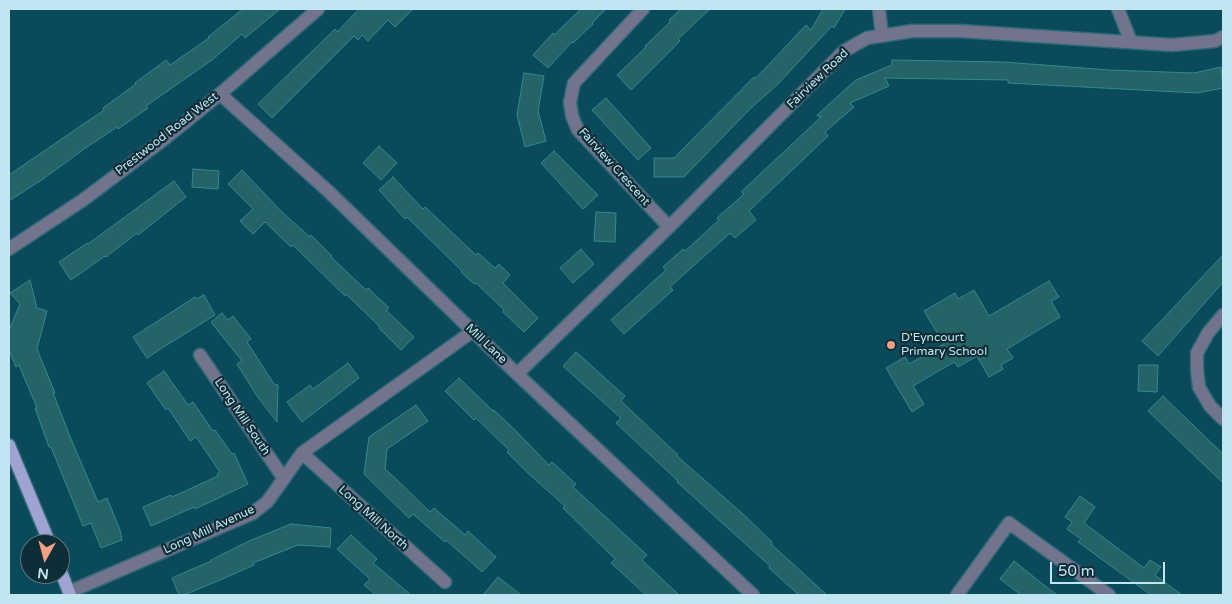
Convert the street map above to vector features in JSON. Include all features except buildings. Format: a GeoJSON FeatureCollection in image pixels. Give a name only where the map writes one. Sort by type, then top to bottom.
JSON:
{"type":"FeatureCollection","features":[{"type":"Feature","properties":{"kind":"main road"},"geometry":{"type":"LineString","coordinates":[[9,445],[46,534]]}},
{"type":"Feature","properties":{"kind":"street","name":"Prestwood Road West"},"geometry":{"type":"LineString","coordinates":[[9,249],[91,194],[162,140],[220,94],[318,9]]}},
{"type":"Feature","properties":{"kind":"street","name":"Fairview Crescent"},"geometry":{"type":"LineString","coordinates":[[644,9],[574,83],[570,102],[578,130],[669,227]]}},
{"type":"Feature","properties":{"kind":"street"},"geometry":{"type":"LineString","coordinates":[[879,9],[882,36]]}},
{"type":"Feature","properties":{"kind":"street"},"geometry":{"type":"LineString","coordinates":[[1118,9],[1131,42]]}},
{"type":"Feature","properties":{"kind":"street","name":"Fairview Road"},"geometry":{"type":"LineString","coordinates":[[516,374],[669,227],[844,51],[867,38],[912,31],[960,31],[1172,45],[1215,41],[1223,37]]}},
{"type":"Feature","properties":{"kind":"street","name":"Mill Lane"},"geometry":{"type":"LineString","coordinates":[[220,94],[328,191],[516,374],[752,595]]}},
{"type":"Feature","properties":{"kind":"street"},"geometry":{"type":"LineString","coordinates":[[1223,316],[1208,333],[1197,353],[1197,370],[1199,387],[1210,406],[1223,419]]}},
{"type":"Feature","properties":{"kind":"street","name":"Long Mill Avenue"},"geometry":{"type":"LineString","coordinates":[[69,594],[254,513],[267,502],[302,453],[472,331]]}},
{"type":"Feature","properties":{"kind":"street","name":"Long Mill South"},"geometry":{"type":"LineString","coordinates":[[200,355],[284,479]]}},
{"type":"Feature","properties":{"kind":"street","name":"Long Mill North"},"geometry":{"type":"LineString","coordinates":[[302,453],[444,582]]}},
{"type":"Feature","properties":{"kind":"street"},"geometry":{"type":"LineString","coordinates":[[957,595],[1009,523],[1109,595]]}},
{"type":"Feature","properties":{"kind":"place","name":"D'Eyncourt Primary School"},"geometry":{"type":"Point","coordinates":[891,345]}}]}
